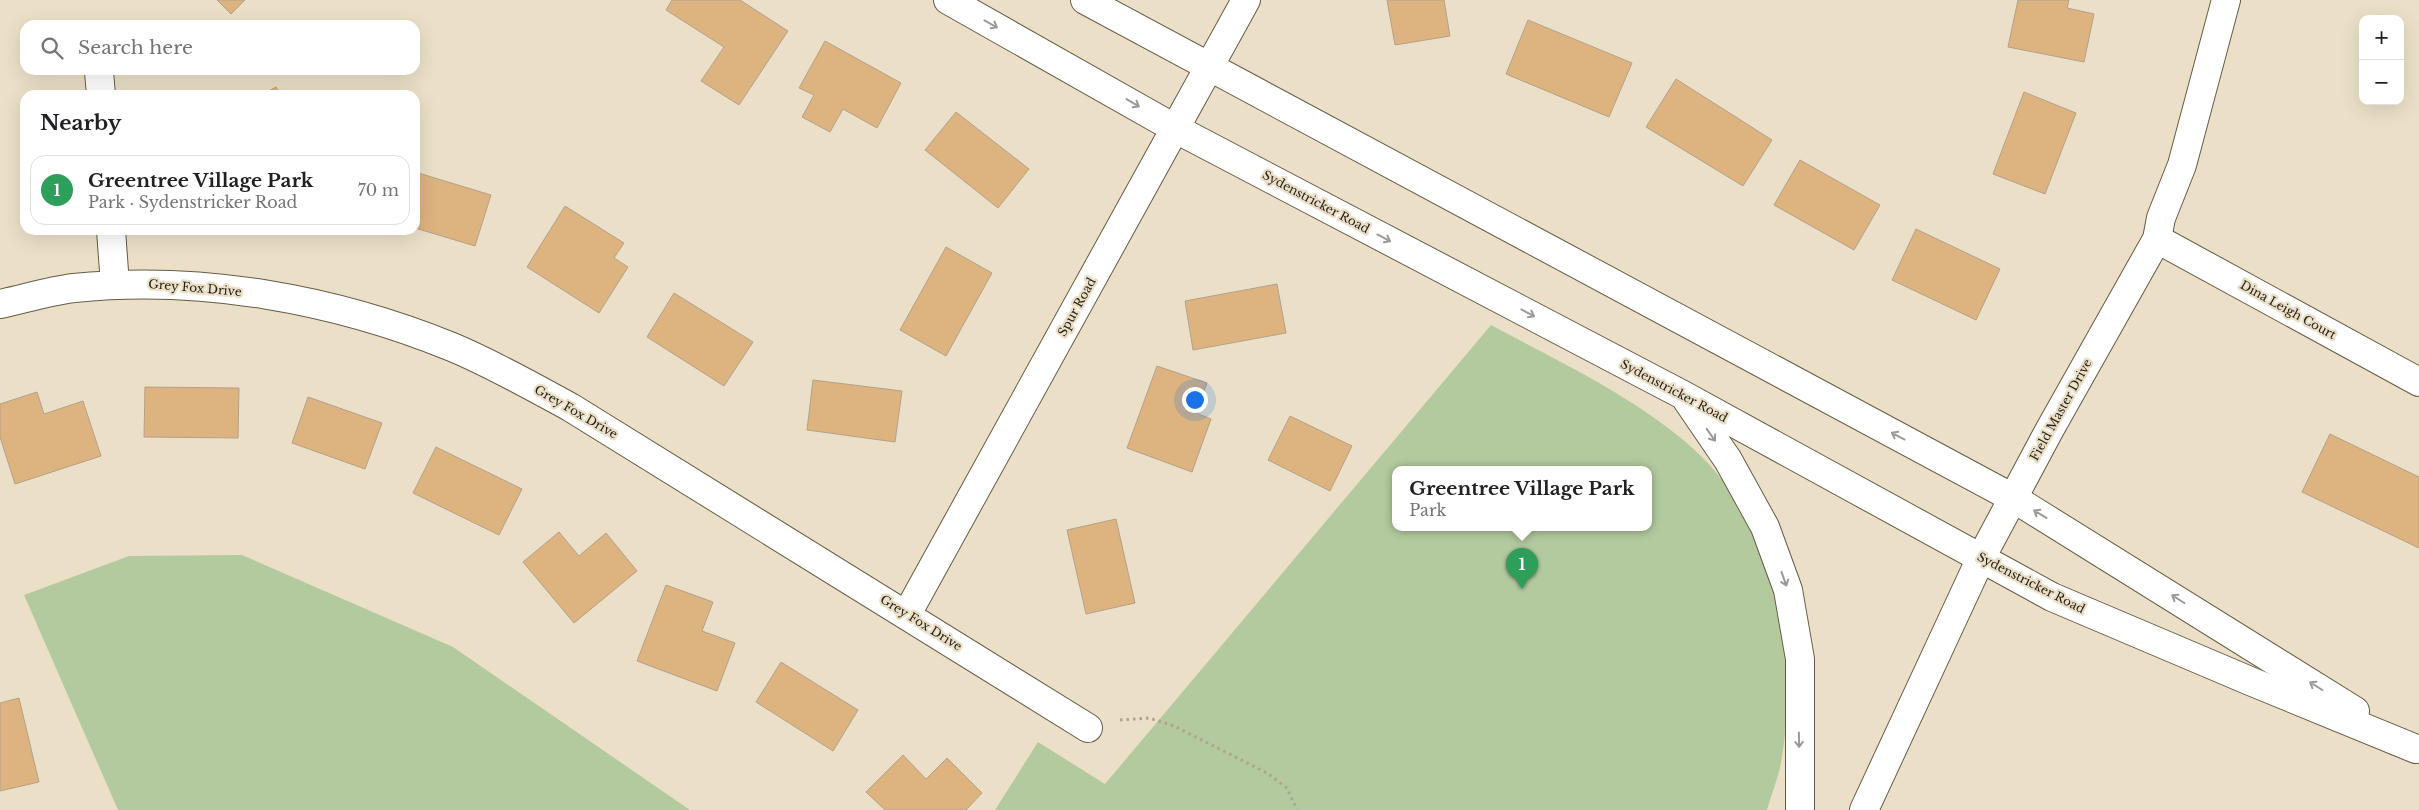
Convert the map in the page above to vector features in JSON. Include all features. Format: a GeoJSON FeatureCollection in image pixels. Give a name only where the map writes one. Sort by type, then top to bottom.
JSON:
{"type":"FeatureCollection","features":[{"type":"Feature","properties":{"kind":"main road","name":"Sydenstricker Road"},"geometry":{"type":"LineString","coordinates":[[948,0],[1176,129],[1683,395],[2052,597],[2250,682],[2418,750]]}},
{"type":"Feature","properties":{"kind":"main road","name":"Sydenstricker Road"},"geometry":{"type":"LineString","coordinates":[[1085,0],[2013,498],[2418,750]]}},
{"type":"Feature","properties":{"kind":"main road","name":"Spur Road"},"geometry":{"type":"LineString","coordinates":[[908,614],[1246,0]]}},
{"type":"Feature","properties":{"kind":"main road","name":"Field Master Drive"},"geometry":{"type":"LineString","coordinates":[[1864,810],[1981,558],[2050,429],[2157,239],[2161,218],[2182,165],[2226,0]]}},
{"type":"Feature","properties":{"kind":"main road"},"geometry":{"type":"LineString","coordinates":[[111,235],[115,285]]}},
{"type":"Feature","properties":{"kind":"main road","name":"Dina Leigh Court"},"geometry":{"type":"LineString","coordinates":[[2157,239],[2419,382]]}},
{"type":"Feature","properties":{"kind":"main road","name":"Grey Fox Drive"},"geometry":{"type":"LineString","coordinates":[[0,304],[72,288],[115,285],[148,284],[227,290],[294,299],[378,320],[452,347],[512,375],[570,406],[908,614],[1088,728]]}},
{"type":"Feature","properties":{"kind":"main road"},"geometry":{"type":"LineString","coordinates":[[1683,395],[1728,460],[1765,527],[1788,590],[1800,659],[1800,810]]}},
{"type":"Feature","properties":{"kind":"path"},"geometry":{"type":"LineString","coordinates":[[1088,728],[1127,718],[1139,717],[1174,726],[1280,780],[1287,788],[1297,810]]}},
{"type":"Feature","properties":{"kind":"green space"},"geometry":{"type":"Polygon","coordinates":[[[1491,325],[1565,364],[1637,406],[1682,439],[1714,470],[1740,505],[1759,545],[1774,587],[1783,631],[1787,675],[1786,720],[1781,763],[1767,810],[995,810],[1038,742],[1105,784],[1491,325]]]}},
{"type":"Feature","properties":{"kind":"green space"},"geometry":{"type":"Polygon","coordinates":[[[242,555],[453,647],[690,810],[118,810],[24,595],[129,556],[242,555]]]}},
{"type":"Feature","properties":{"kind":"building"},"geometry":{"type":"Polygon","coordinates":[[[217,0],[245,0],[231,14],[217,0]]]}},
{"type":"Feature","properties":{"kind":"building"},"geometry":{"type":"Polygon","coordinates":[[[672,0],[740,0],[788,31],[739,105],[701,81],[724,47],[666,10],[672,0]]]}},
{"type":"Feature","properties":{"kind":"building"},"geometry":{"type":"Polygon","coordinates":[[[1387,0],[1444,0],[1450,36],[1395,45],[1387,0]]]}},
{"type":"Feature","properties":{"kind":"building"},"geometry":{"type":"Polygon","coordinates":[[[2018,0],[2069,0],[2067,8],[2094,14],[2084,62],[2008,47],[2018,0]]]}},
{"type":"Feature","properties":{"kind":"building"},"geometry":{"type":"Polygon","coordinates":[[[1528,20],[1632,63],[1609,117],[1506,74],[1528,20]]]}},
{"type":"Feature","properties":{"kind":"building"},"geometry":{"type":"Polygon","coordinates":[[[825,41],[901,83],[877,128],[843,109],[830,132],[802,117],[814,95],[799,88],[825,41]]]}},
{"type":"Feature","properties":{"kind":"building"},"geometry":{"type":"Polygon","coordinates":[[[1676,79],[1772,140],[1743,186],[1646,127],[1676,79]]]}},
{"type":"Feature","properties":{"kind":"building"},"geometry":{"type":"Polygon","coordinates":[[[2024,92],[2076,113],[2045,194],[1993,174],[2024,92]]]}},
{"type":"Feature","properties":{"kind":"building"},"geometry":{"type":"Polygon","coordinates":[[[956,112],[1029,169],[998,208],[925,150],[956,112]]]}},
{"type":"Feature","properties":{"kind":"building"},"geometry":{"type":"Polygon","coordinates":[[[1800,160],[1880,205],[1854,250],[1774,205],[1800,160]]]}},
{"type":"Feature","properties":{"kind":"building"},"geometry":{"type":"Polygon","coordinates":[[[420,174],[491,195],[475,246],[420,230],[420,174]]]}},
{"type":"Feature","properties":{"kind":"building"},"geometry":{"type":"Polygon","coordinates":[[[565,206],[624,243],[614,258],[628,267],[599,313],[527,267],[565,206]]]}},
{"type":"Feature","properties":{"kind":"building"},"geometry":{"type":"Polygon","coordinates":[[[1916,229],[2000,269],[1976,320],[1892,280],[1916,229]]]}},
{"type":"Feature","properties":{"kind":"building"},"geometry":{"type":"Polygon","coordinates":[[[946,247],[992,273],[946,356],[900,330],[946,247]]]}},
{"type":"Feature","properties":{"kind":"building"},"geometry":{"type":"Polygon","coordinates":[[[1277,284],[1286,333],[1193,350],[1185,301],[1277,284]]]}},
{"type":"Feature","properties":{"kind":"building"},"geometry":{"type":"Polygon","coordinates":[[[674,293],[753,342],[724,386],[647,337],[674,293]]]}},
{"type":"Feature","properties":{"kind":"building"},"geometry":{"type":"Polygon","coordinates":[[[1157,366],[1207,383],[1196,413],[1211,419],[1192,472],[1127,448],[1157,366]]]}},
{"type":"Feature","properties":{"kind":"building"},"geometry":{"type":"Polygon","coordinates":[[[813,380],[902,391],[895,442],[807,430],[813,380]]]}},
{"type":"Feature","properties":{"kind":"building"},"geometry":{"type":"Polygon","coordinates":[[[145,387],[239,388],[238,438],[144,437],[145,387]]]}},
{"type":"Feature","properties":{"kind":"building"},"geometry":{"type":"Polygon","coordinates":[[[37,392],[44,414],[83,401],[101,456],[15,484],[0,437],[0,404],[37,392]]]}},
{"type":"Feature","properties":{"kind":"building"},"geometry":{"type":"Polygon","coordinates":[[[308,397],[382,423],[365,469],[292,443],[308,397]]]}},
{"type":"Feature","properties":{"kind":"building"},"geometry":{"type":"Polygon","coordinates":[[[1290,416],[1352,446],[1330,491],[1268,460],[1290,416]]]}},
{"type":"Feature","properties":{"kind":"building"},"geometry":{"type":"Polygon","coordinates":[[[2330,434],[2419,477],[2419,548],[2302,492],[2330,434]]]}},
{"type":"Feature","properties":{"kind":"building"},"geometry":{"type":"Polygon","coordinates":[[[436,447],[522,489],[499,535],[413,493],[436,447]]]}},
{"type":"Feature","properties":{"kind":"building"},"geometry":{"type":"Polygon","coordinates":[[[1116,519],[1135,603],[1086,614],[1067,530],[1116,519]]]}},
{"type":"Feature","properties":{"kind":"building"},"geometry":{"type":"Polygon","coordinates":[[[559,532],[579,556],[606,533],[637,571],[574,623],[523,562],[559,532]]]}},
{"type":"Feature","properties":{"kind":"building"},"geometry":{"type":"Polygon","coordinates":[[[666,585],[713,602],[702,631],[735,643],[717,691],[637,661],[666,585]]]}},
{"type":"Feature","properties":{"kind":"building"},"geometry":{"type":"Polygon","coordinates":[[[781,662],[858,710],[833,751],[756,702],[781,662]]]}},
{"type":"Feature","properties":{"kind":"building"},"geometry":{"type":"Polygon","coordinates":[[[19,698],[39,782],[0,791],[0,703],[19,698]]]}},
{"type":"Feature","properties":{"kind":"building"},"geometry":{"type":"Polygon","coordinates":[[[903,755],[926,779],[947,758],[982,793],[966,810],[885,810],[866,792],[903,755]]]}},
{"type":"Feature","properties":{"kind":"place","name":"Greentree Village Park"},"geometry":{"type":"Point","coordinates":[1522,589]}}]}
